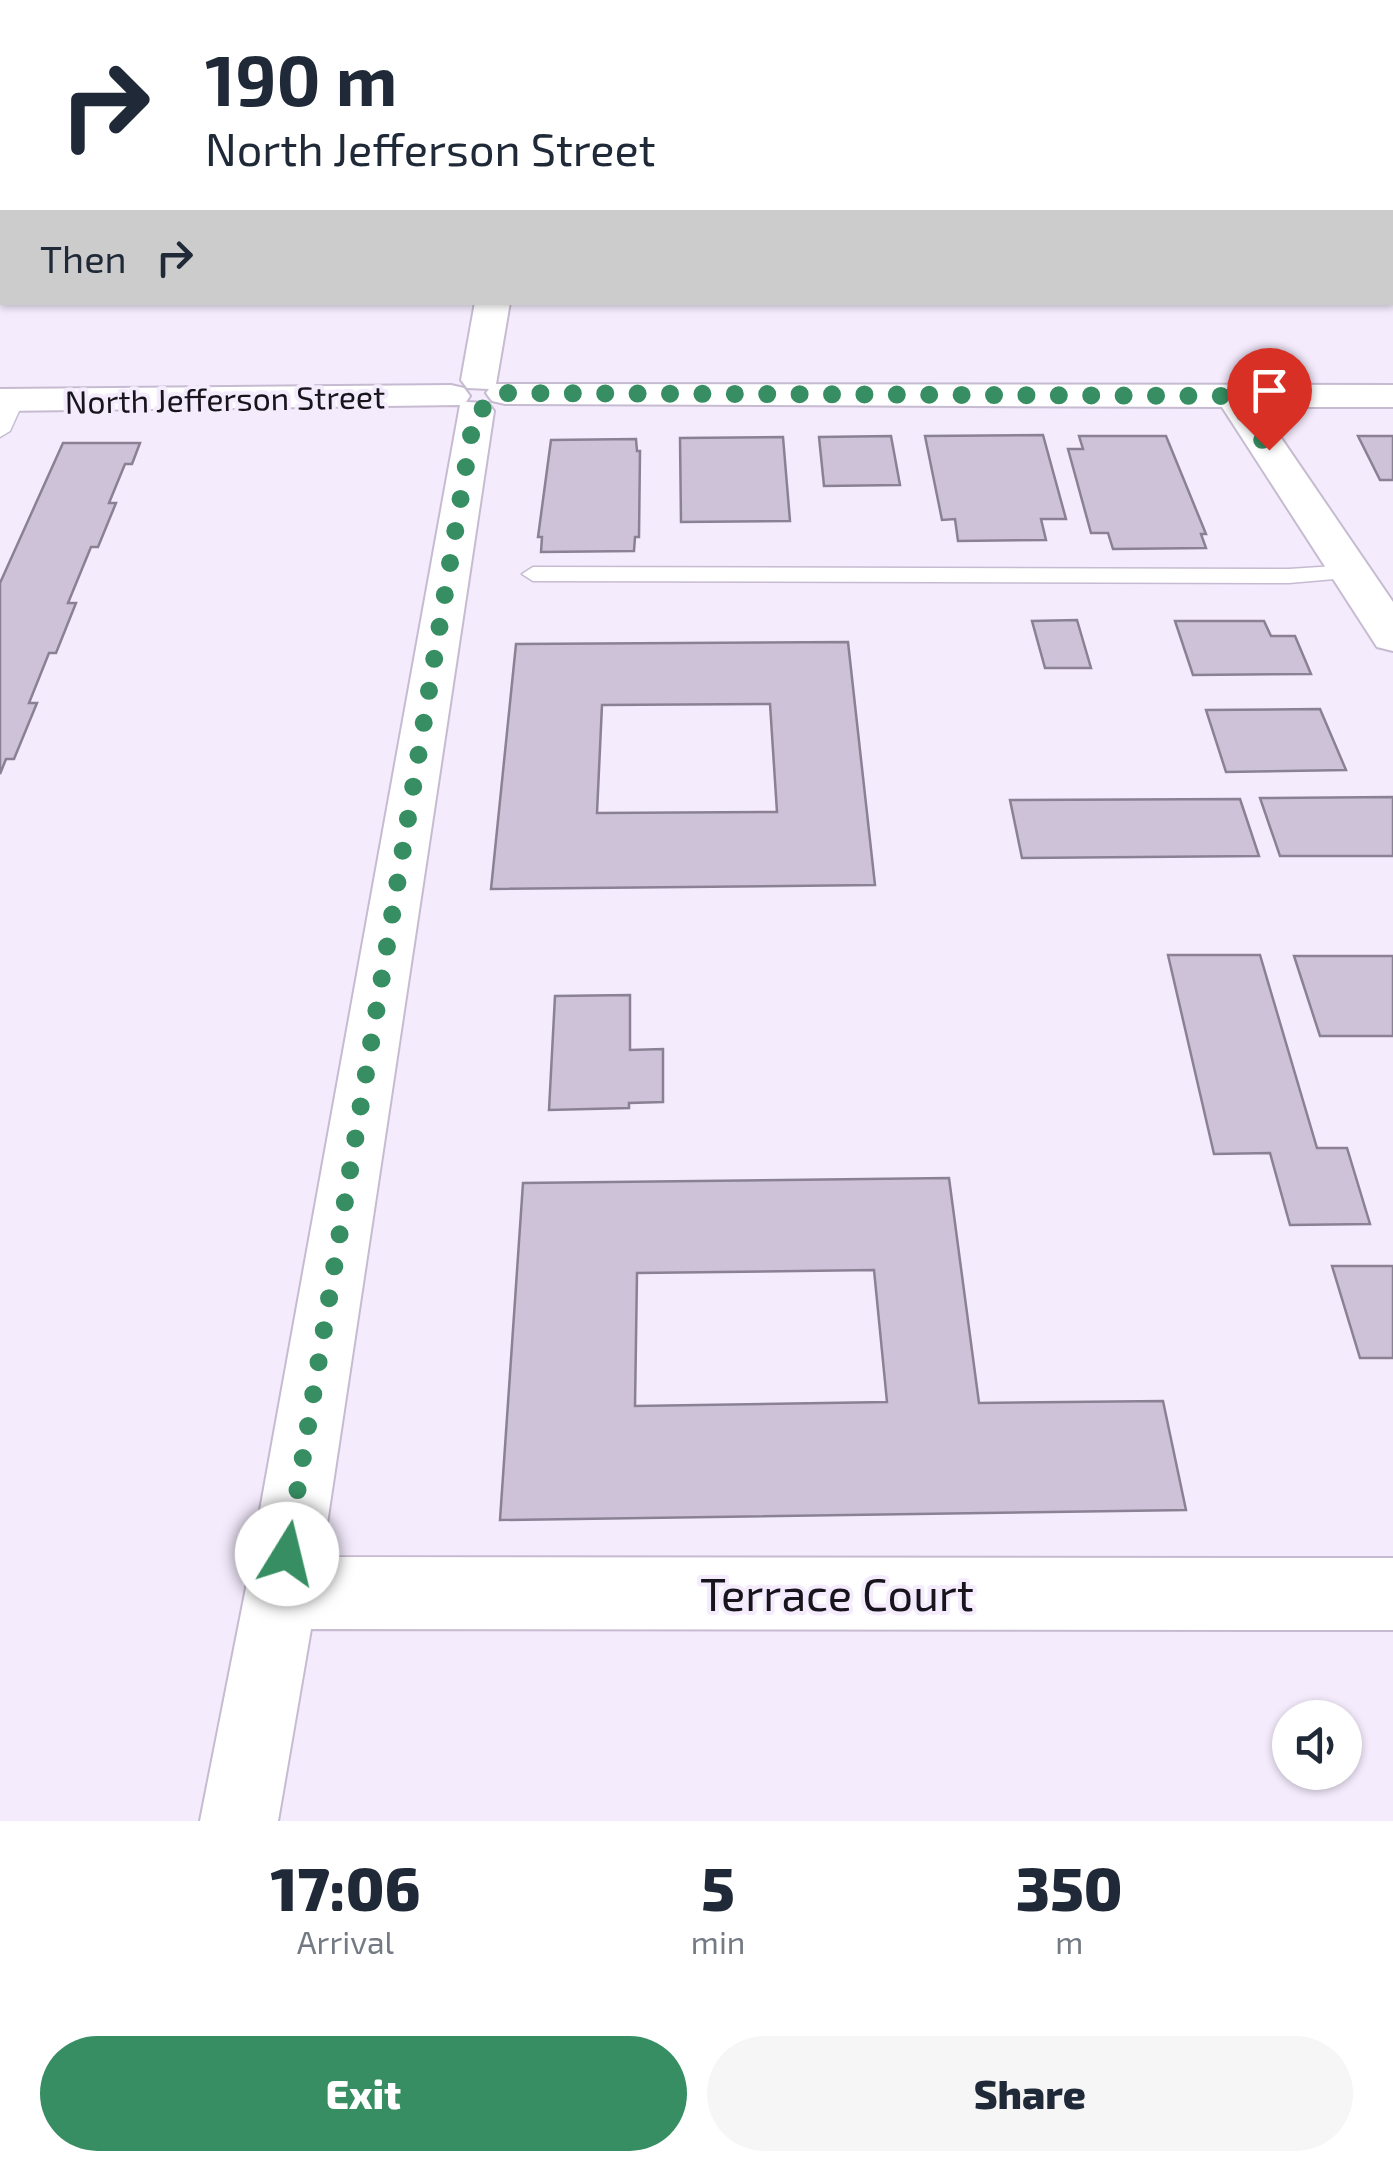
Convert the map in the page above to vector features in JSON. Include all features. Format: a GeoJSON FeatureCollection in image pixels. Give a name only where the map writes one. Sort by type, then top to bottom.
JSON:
{"type":"FeatureCollection","features":[{"type":"Feature","properties":{"kind":"street"},"geometry":{"type":"LineString","coordinates":[[240,1821],[493,305]]}},
{"type":"Feature","properties":{"kind":"street","name":"North Jefferson Street"},"geometry":{"type":"LineString","coordinates":[[5,410],[478,395],[1393,396]]}},
{"type":"Feature","properties":{"kind":"street"},"geometry":{"type":"LineString","coordinates":[[1233,396],[1393,636]]}},
{"type":"Feature","properties":{"kind":"street","name":"Terrace Court"},"geometry":{"type":"LineString","coordinates":[[281,1593],[1393,1594]]}},
{"type":"Feature","properties":{"kind":"lane"},"geometry":{"type":"LineString","coordinates":[[533,574],[1288,576],[1350,572]]}},
{"type":"Feature","properties":{"kind":"building"},"geometry":{"type":"Polygon","coordinates":[[[1043,435],[1066,519],[1041,519],[1046,540],[958,541],[955,519],[942,520],[925,436],[1043,435]]]}},
{"type":"Feature","properties":{"kind":"building"},"geometry":{"type":"Polygon","coordinates":[[[891,436],[900,485],[824,486],[819,437],[891,436]]]}},
{"type":"Feature","properties":{"kind":"building"},"geometry":{"type":"Polygon","coordinates":[[[1079,436],[1166,436],[1206,534],[1201,534],[1206,548],[1113,549],[1108,533],[1091,533],[1068,449],[1083,449],[1079,436]]]}},
{"type":"Feature","properties":{"kind":"building"},"geometry":{"type":"Polygon","coordinates":[[[1358,436],[1393,436],[1393,480],[1380,480],[1358,436]]]}},
{"type":"Feature","properties":{"kind":"building"},"geometry":{"type":"Polygon","coordinates":[[[783,437],[790,521],[681,522],[680,438],[783,437]]]}},
{"type":"Feature","properties":{"kind":"building"},"geometry":{"type":"Polygon","coordinates":[[[636,439],[640,451],[639,537],[635,537],[634,551],[541,552],[542,537],[538,537],[551,440],[636,439]]]}},
{"type":"Feature","properties":{"kind":"building"},"geometry":{"type":"Polygon","coordinates":[[[63,443],[140,443],[132,464],[125,464],[109,503],[116,503],[98,547],[91,547],[68,603],[76,603],[56,653],[49,653],[29,703],[37,703],[14,759],[6,759],[0,774],[0,583],[63,443]]]}},
{"type":"Feature","properties":{"kind":"building"},"geometry":{"type":"Polygon","coordinates":[[[1077,620],[1091,668],[1045,668],[1032,621],[1077,620]]]}},
{"type":"Feature","properties":{"kind":"building"},"geometry":{"type":"Polygon","coordinates":[[[1175,621],[1264,621],[1271,636],[1295,636],[1311,674],[1193,675],[1175,621]]]}},
{"type":"Feature","properties":{"kind":"building"},"geometry":{"type":"Polygon","coordinates":[[[848,642],[875,885],[491,889],[516,644],[848,642]],[[770,704],[602,705],[597,813],[777,812],[770,704]]]}},
{"type":"Feature","properties":{"kind":"building"},"geometry":{"type":"Polygon","coordinates":[[[1320,709],[1346,770],[1226,772],[1206,710],[1320,709]]]}},
{"type":"Feature","properties":{"kind":"building"},"geometry":{"type":"Polygon","coordinates":[[[1393,797],[1393,856],[1280,856],[1260,798],[1393,797]]]}},
{"type":"Feature","properties":{"kind":"building"},"geometry":{"type":"Polygon","coordinates":[[[1240,799],[1259,856],[1022,858],[1010,800],[1240,799]]]}},
{"type":"Feature","properties":{"kind":"building"},"geometry":{"type":"Polygon","coordinates":[[[1168,955],[1260,955],[1317,1148],[1347,1148],[1370,1224],[1290,1225],[1270,1153],[1214,1154],[1168,955]]]}},
{"type":"Feature","properties":{"kind":"building"},"geometry":{"type":"Polygon","coordinates":[[[1294,956],[1393,956],[1393,1036],[1320,1036],[1294,956]]]}},
{"type":"Feature","properties":{"kind":"building"},"geometry":{"type":"Polygon","coordinates":[[[630,995],[630,1050],[663,1049],[663,1102],[629,1103],[629,1108],[549,1110],[555,996],[630,995]]]}},
{"type":"Feature","properties":{"kind":"building"},"geometry":{"type":"Polygon","coordinates":[[[949,1178],[979,1403],[1163,1401],[1186,1510],[500,1520],[523,1183],[949,1178]],[[874,1270],[637,1273],[635,1406],[887,1402],[874,1270]]]}},
{"type":"Feature","properties":{"kind":"building"},"geometry":{"type":"Polygon","coordinates":[[[1332,1266],[1393,1266],[1393,1358],[1360,1358],[1332,1266]]]}},
{"type":"Feature","properties":{"kind":"route"},"geometry":{"type":"LineString","coordinates":[[287,1554],[475,411],[494,408],[505,393],[1233,396],[1269,450]]}}]}
